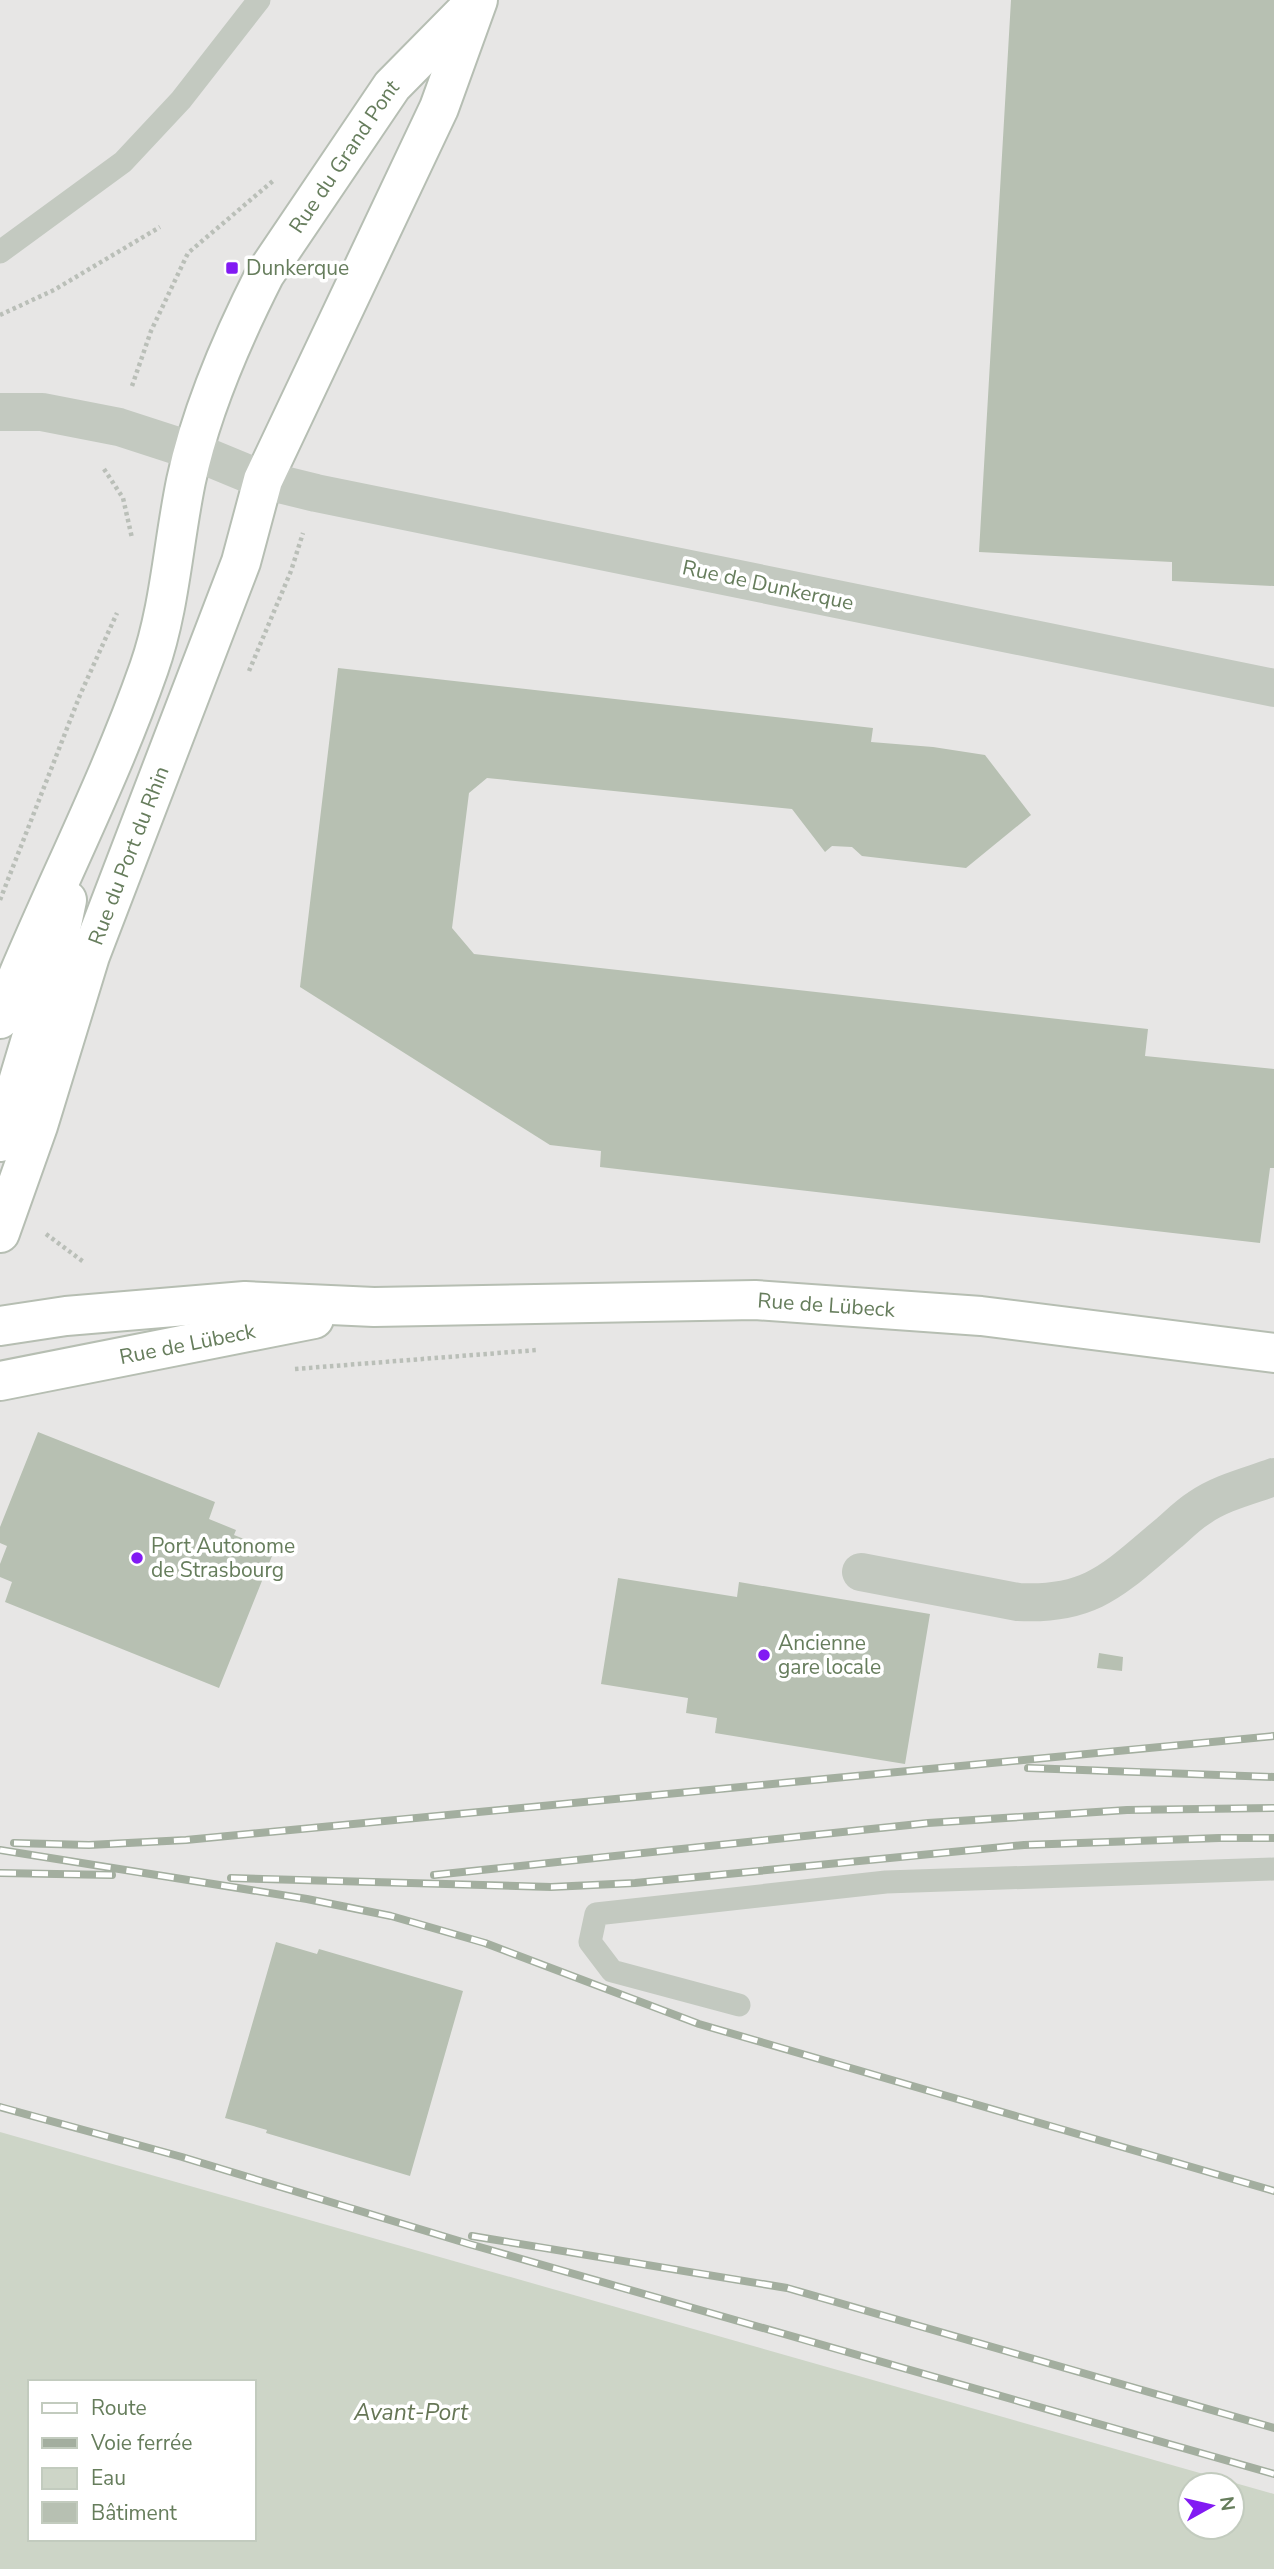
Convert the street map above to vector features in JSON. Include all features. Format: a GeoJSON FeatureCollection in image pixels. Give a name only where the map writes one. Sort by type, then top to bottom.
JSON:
{"type":"FeatureCollection","features":[{"type":"Feature","properties":{"kind":"main road","name":"Rue du Grand Pont"},"geometry":{"type":"LineString","coordinates":[[193,451],[221,371],[265,274],[392,86],[477,0]]}},
{"type":"Feature","properties":{"kind":"main road","name":"Rue du Grand Pont"},"geometry":{"type":"LineString","coordinates":[[263,480],[439,108],[477,0]]}},
{"type":"Feature","properties":{"kind":"main road","name":"Rue du Port du Rhin"},"geometry":{"type":"LineString","coordinates":[[0,1019],[29,946],[79,843],[149,667],[164,615],[193,451]]}},
{"type":"Feature","properties":{"kind":"main road","name":"Rue du Port du Rhin"},"geometry":{"type":"LineString","coordinates":[[0,1233],[38,1126],[90,956],[241,562],[263,480]]}},
{"type":"Feature","properties":{"kind":"main road","name":"Rue du Port du Rhin"},"geometry":{"type":"LineString","coordinates":[[0,1142],[54,962],[79,843]]}},
{"type":"Feature","properties":{"kind":"main road","name":"Rue de Lübeck"},"geometry":{"type":"LineString","coordinates":[[0,1326],[66,1316],[245,1301],[374,1307],[755,1300],[981,1316],[1274,1353]]}},
{"type":"Feature","properties":{"kind":"main road","name":"Rue de Lübeck"},"geometry":{"type":"LineString","coordinates":[[0,1381],[374,1307]]}},
{"type":"Feature","properties":{"kind":"street","name":"Rue de Dunkerque"},"geometry":{"type":"LineString","coordinates":[[0,412],[42,412],[98,422],[193,451],[263,480],[316,493],[1274,688]]}},
{"type":"Feature","properties":{"kind":"street"},"geometry":{"type":"LineString","coordinates":[[861,1572],[1018,1602],[1069,1600],[1109,1583],[1199,1507],[1274,1477]]}},
{"type":"Feature","properties":{"kind":"lane"},"geometry":{"type":"LineString","coordinates":[[0,252],[123,162],[181,100],[259,0]]}},
{"type":"Feature","properties":{"kind":"lane"},"geometry":{"type":"LineString","coordinates":[[739,2005],[612,1971],[590,1942],[596,1914],[886,1882],[1274,1869]]}},
{"type":"Feature","properties":{"kind":"path"},"geometry":{"type":"LineString","coordinates":[[0,314],[54,290],[160,227]]}},
{"type":"Feature","properties":{"kind":"path"},"geometry":{"type":"LineString","coordinates":[[102,467],[123,498],[133,542]]}},
{"type":"Feature","properties":{"kind":"path"},"geometry":{"type":"LineString","coordinates":[[0,900],[80,695],[120,608]]}},
{"type":"Feature","properties":{"kind":"path"},"geometry":{"type":"LineString","coordinates":[[294,1369],[548,1349]]}},
{"type":"Feature","properties":{"kind":"shaded area","name":"Port Autonome de Strasbourg"},"geometry":{"type":"Polygon","coordinates":[[[0,0],[1274,0],[1274,2569],[0,2569],[0,0]]]}},
{"type":"Feature","properties":{"kind":"water","name":"Avant-Port"},"geometry":{"type":"Polygon","coordinates":[[[0,2132],[1193,2471],[1176,2471],[1176,2541],[1246,2541],[1246,2486],[1274,2494],[1274,2569],[0,2569],[0,2132]]]}},
{"type":"Feature","properties":{"kind":"building"},"geometry":{"type":"Polygon","coordinates":[[[1011,0],[1274,0],[1274,586],[1172,581],[1172,562],[979,552],[1011,0]]]}},
{"type":"Feature","properties":{"kind":"building"},"geometry":{"type":"Polygon","coordinates":[[[338,668],[873,728],[871,742],[985,755],[1031,815],[966,868],[862,856],[852,847],[832,846],[825,852],[792,809],[487,778],[469,793],[452,928],[474,954],[1148,1029],[1145,1056],[1274,1069],[1274,1168],[1270,1168],[1260,1243],[600,1167],[601,1151],[550,1145],[300,987],[338,668]]]}},
{"type":"Feature","properties":{"kind":"building","name":"Port Autonome de Strasbourg"},"geometry":{"type":"Polygon","coordinates":[[[38,1432],[215,1502],[209,1519],[236,1530],[234,1535],[274,1551],[219,1688],[5,1602],[12,1582],[0,1577],[0,1564],[7,1546],[0,1543],[0,1527],[38,1432]]]}},
{"type":"Feature","properties":{"kind":"building","name":"Ancienne gare locale"},"geometry":{"type":"Polygon","coordinates":[[[618,1578],[737,1597],[739,1582],[930,1614],[905,1764],[715,1733],[717,1718],[686,1713],[688,1698],[601,1684],[618,1578]]]}},
{"type":"Feature","properties":{"kind":"building"},"geometry":{"type":"Polygon","coordinates":[[[1099,1653],[1123,1657],[1122,1671],[1097,1668],[1099,1653]]]}},
{"type":"Feature","properties":{"kind":"building"},"geometry":{"type":"Polygon","coordinates":[[[276,1942],[317,1954],[319,1949],[463,1991],[410,2176],[225,2118],[276,1942]]]}},
{"type":"Feature","properties":{"kind":"railway"},"geometry":{"type":"LineString","coordinates":[[14,1843],[89,1845],[186,1840],[1274,1736]]}},
{"type":"Feature","properties":{"kind":"railway"},"geometry":{"type":"LineString","coordinates":[[1028,1768],[1274,1777]]}},
{"type":"Feature","properties":{"kind":"railway"},"geometry":{"type":"LineString","coordinates":[[434,1875],[928,1823],[1127,1810],[1274,1808]]}},
{"type":"Feature","properties":{"kind":"railway"},"geometry":{"type":"LineString","coordinates":[[231,1878],[551,1887],[635,1883],[1024,1845],[1274,1838]]}},
{"type":"Feature","properties":{"kind":"railway"},"geometry":{"type":"LineString","coordinates":[[0,1850],[307,1899],[391,1916],[485,1943],[699,2024],[1274,2191]]}},
{"type":"Feature","properties":{"kind":"railway"},"geometry":{"type":"LineString","coordinates":[[0,1873],[112,1875]]}},
{"type":"Feature","properties":{"kind":"railway"},"geometry":{"type":"LineString","coordinates":[[0,2107],[182,2157],[469,2244],[1274,2474]]}},
{"type":"Feature","properties":{"kind":"railway"},"geometry":{"type":"LineString","coordinates":[[472,2236],[787,2288],[1274,2428]]}},
{"type":"Feature","properties":{"kind":"place","name":"Dunkerque"},"geometry":{"type":"Point","coordinates":[232,268]}},
{"type":"Feature","properties":{"kind":"place","name":"Port Autonome de Strasbourg"},"geometry":{"type":"Point","coordinates":[137,1558]}},
{"type":"Feature","properties":{"kind":"place","name":"Ancienne gare locale"},"geometry":{"type":"Point","coordinates":[764,1655]}}]}
